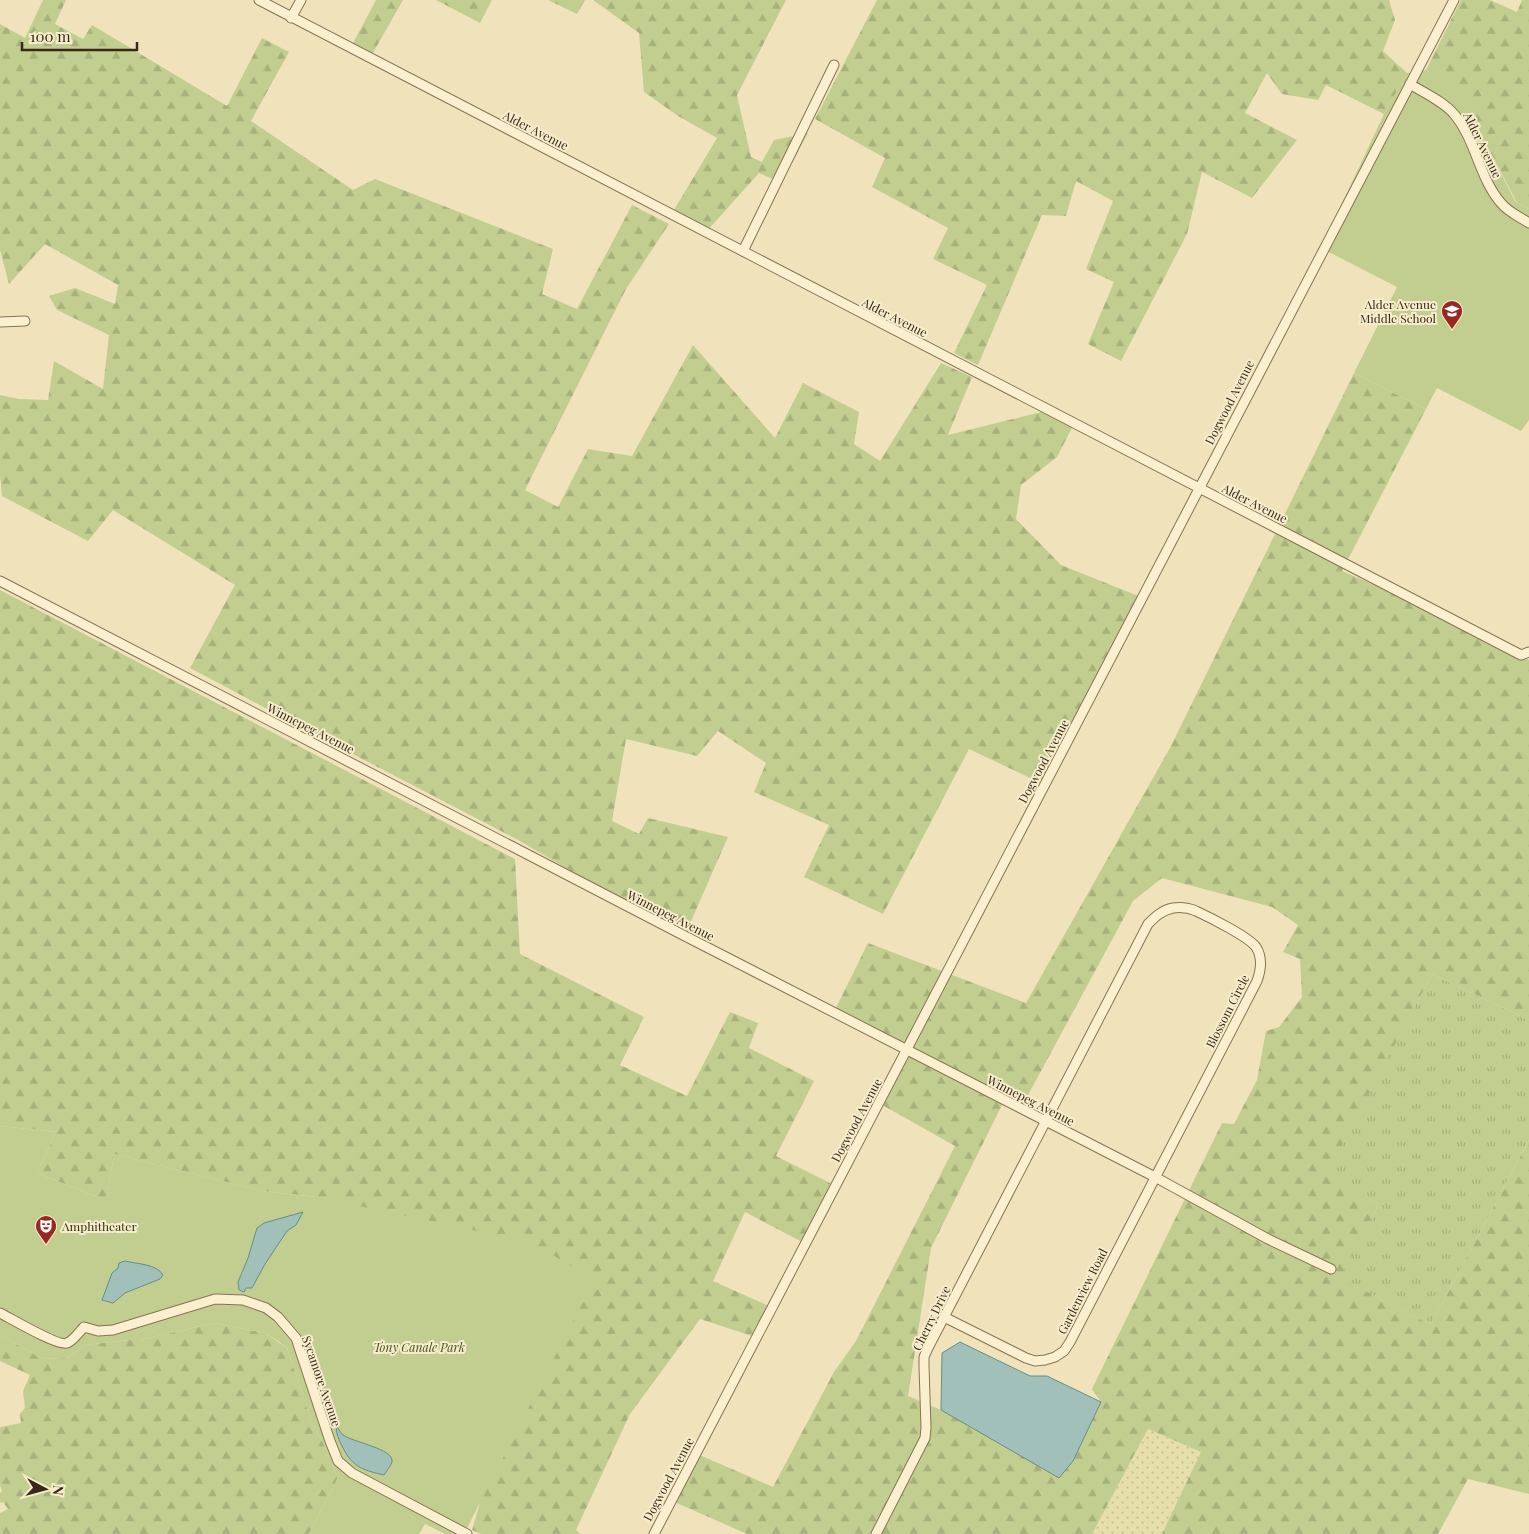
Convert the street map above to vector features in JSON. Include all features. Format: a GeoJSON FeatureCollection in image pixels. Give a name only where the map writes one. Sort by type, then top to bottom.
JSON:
{"type":"FeatureCollection","features":[{"type":"Feature","properties":{"kind":"street","name":"Alder Avenue"},"geometry":{"type":"LineString","coordinates":[[259,0],[1199,488],[1526,655]]}},
{"type":"Feature","properties":{"kind":"street"},"geometry":{"type":"LineString","coordinates":[[291,18],[300,0]]}},
{"type":"Feature","properties":{"kind":"street","name":"Dogwood Avenue"},"geometry":{"type":"LineString","coordinates":[[654,1534],[1454,0]]}},
{"type":"Feature","properties":{"kind":"street"},"geometry":{"type":"LineString","coordinates":[[743,251],[834,65]]}},
{"type":"Feature","properties":{"kind":"street","name":"Alder Avenue"},"geometry":{"type":"LineString","coordinates":[[1410,84],[1445,106],[1456,116],[1495,196],[1505,208],[1529,223]]}},
{"type":"Feature","properties":{"kind":"street"},"geometry":{"type":"LineString","coordinates":[[0,322],[25,321]]}},
{"type":"Feature","properties":{"kind":"street","name":"Winnepeg Avenue"},"geometry":{"type":"LineString","coordinates":[[0,581],[1155,1178],[1268,1239],[1331,1269]]}},
{"type":"Feature","properties":{"kind":"street","name":"Blossom Circle"},"geometry":{"type":"LineString","coordinates":[[1045,1121],[1148,924],[1159,913],[1172,908],[1185,908],[1196,911],[1244,937],[1255,946],[1260,956],[1260,972],[1258,981],[1155,1178]]}},
{"type":"Feature","properties":{"kind":"street","name":"Cherry Drive"},"geometry":{"type":"LineString","coordinates":[[876,1534],[923,1444],[926,1428],[924,1357],[1045,1121]]}},
{"type":"Feature","properties":{"kind":"street","name":"Gardenview Road"},"geometry":{"type":"LineString","coordinates":[[944,1317],[1026,1358],[1045,1360],[1056,1357],[1064,1351],[1070,1342],[1155,1178]]}},
{"type":"Feature","properties":{"kind":"street","name":"Sycamore Avenue"},"geometry":{"type":"LineString","coordinates":[[0,1313],[54,1341],[64,1344],[69,1342],[84,1327],[98,1331],[114,1330],[212,1300],[239,1299],[261,1306],[278,1317],[296,1338],[332,1448],[342,1466],[467,1534]]}},
{"type":"Feature","properties":{"kind":"shaded area"},"geometry":{"type":"Polygon","coordinates":[[[1148,1429],[1202,1452],[1162,1534],[1092,1534],[1148,1429]]]}},
{"type":"Feature","properties":{"kind":"green space"},"geometry":{"type":"Polygon","coordinates":[[[43,0],[66,0],[55,24],[83,39],[92,25],[227,106],[262,38],[289,52],[251,121],[353,190],[375,179],[553,249],[542,294],[577,309],[632,205],[669,224],[626,289],[525,490],[558,507],[588,449],[632,456],[693,345],[775,438],[803,383],[859,412],[854,444],[880,461],[941,363],[972,377],[948,435],[1049,410],[1075,422],[1057,457],[1021,485],[1016,519],[1061,565],[1141,597],[1043,784],[969,749],[883,914],[804,877],[829,825],[754,792],[766,763],[718,731],[697,756],[626,739],[612,821],[639,834],[648,818],[728,837],[684,937],[518,840],[190,668],[235,585],[113,510],[88,541],[2,496],[0,475],[0,395],[19,399],[48,400],[54,361],[103,389],[109,335],[57,310],[49,296],[75,288],[115,304],[118,285],[45,244],[9,284],[0,250],[0,24],[25,38],[43,0]]]}},
{"type":"Feature","properties":{"kind":"green space"},"geometry":{"type":"Polygon","coordinates":[[[376,0],[403,0],[370,58],[351,47],[376,0]]]}},
{"type":"Feature","properties":{"kind":"green space"},"geometry":{"type":"Polygon","coordinates":[[[436,0],[492,0],[480,23],[436,0]]]}},
{"type":"Feature","properties":{"kind":"green space"},"geometry":{"type":"Polygon","coordinates":[[[548,0],[585,0],[577,14],[548,0]]]}},
{"type":"Feature","properties":{"kind":"green space"},"geometry":{"type":"Polygon","coordinates":[[[593,0],[786,0],[737,95],[751,157],[762,162],[774,140],[808,133],[781,183],[759,173],[706,232],[671,215],[717,138],[678,116],[644,92],[639,33],[593,0]]]}},
{"type":"Feature","properties":{"kind":"green space"},"geometry":{"type":"Polygon","coordinates":[[[877,0],[1389,0],[1395,20],[1383,51],[1407,73],[1384,114],[1326,85],[1318,100],[1282,94],[1267,73],[1245,113],[1297,140],[1252,198],[1202,172],[1187,234],[1121,361],[1088,344],[1114,282],[1086,269],[1113,201],[1076,181],[1066,216],[1042,215],[978,365],[954,353],[987,285],[933,259],[948,228],[872,187],[885,158],[815,119],[877,0]]]}},
{"type":"Feature","properties":{"kind":"green space"},"geometry":{"type":"Polygon","coordinates":[[[1461,0],[1490,0],[1517,12],[1522,0],[1529,0],[1529,209],[1516,201],[1460,94],[1426,70],[1461,0]]]}},
{"type":"Feature","properties":{"kind":"green space"},"geometry":{"type":"Polygon","coordinates":[[[1426,70],[1460,93],[1515,201],[1529,209],[1529,420],[1521,431],[1437,388],[1426,409],[1354,373],[1397,287],[1321,248],[1384,114],[1407,73],[1426,70]]]}},
{"type":"Feature","properties":{"kind":"green space"},"geometry":{"type":"Polygon","coordinates":[[[1354,373],[1426,409],[1342,571],[1453,619],[1529,660],[1529,1020],[1432,974],[1326,1175],[1379,1204],[1340,1278],[1431,1325],[1529,1140],[1529,1494],[1468,1479],[1438,1534],[1162,1534],[1201,1452],[1148,1429],[1092,1534],[747,1534],[670,1500],[695,1453],[773,1487],[834,1372],[856,1341],[955,1146],[877,1102],[904,1051],[833,1014],[868,943],[1026,1003],[1171,746],[1354,373]],[[1162,878],[1133,901],[1021,1108],[1004,1101],[931,1248],[908,1396],[941,1410],[1060,1477],[1101,1402],[1092,1389],[1222,1123],[1234,1124],[1257,1080],[1266,1031],[1279,1027],[1302,997],[1300,959],[1283,952],[1298,925],[1272,907],[1162,878]]]}},
{"type":"Feature","properties":{"kind":"green space"},"geometry":{"type":"Polygon","coordinates":[[[0,590],[515,859],[520,954],[644,1017],[620,1065],[687,1096],[730,1012],[758,1023],[749,1048],[814,1081],[776,1156],[834,1185],[804,1243],[745,1212],[713,1281],[771,1307],[755,1337],[700,1319],[630,1414],[576,1530],[580,1534],[481,1534],[472,1530],[480,1503],[317,1197],[262,1191],[114,1154],[107,1197],[97,1197],[37,1173],[56,1132],[0,1126],[0,590]]]}},
{"type":"Feature","properties":{"kind":"green space"},"geometry":{"type":"Polygon","coordinates":[[[1432,974],[1529,1020],[1529,1140],[1431,1325],[1339,1278],[1379,1204],[1325,1175],[1432,974]]]}},
{"type":"Feature","properties":{"kind":"green space","name":"Tony Canale Park"},"geometry":{"type":"Polygon","coordinates":[[[0,1126],[56,1132],[37,1173],[97,1197],[107,1197],[114,1154],[262,1191],[317,1197],[533,1243],[594,1280],[464,1534],[445,1534],[425,1524],[419,1534],[309,1534],[338,1478],[312,1423],[287,1348],[265,1333],[214,1323],[140,1340],[85,1345],[67,1358],[43,1359],[0,1335],[0,1126]]]}},
{"type":"Feature","properties":{"kind":"green space"},"geometry":{"type":"Polygon","coordinates":[[[214,1323],[265,1333],[287,1348],[312,1423],[338,1478],[309,1534],[0,1534],[0,1513],[8,1509],[3,1502],[0,1503],[0,1493],[2,1491],[0,1485],[0,1428],[21,1423],[20,1414],[25,1408],[23,1391],[30,1375],[0,1361],[0,1335],[43,1359],[67,1358],[85,1345],[140,1340],[214,1323]]]}},
{"type":"Feature","properties":{"kind":"water"},"geometry":{"type":"Polygon","coordinates":[[[303,1212],[296,1225],[287,1231],[252,1288],[246,1288],[244,1292],[239,1290],[238,1282],[257,1228],[264,1223],[303,1212]]]}},
{"type":"Feature","properties":{"kind":"water"},"geometry":{"type":"Polygon","coordinates":[[[125,1261],[152,1267],[163,1275],[160,1279],[125,1293],[113,1303],[102,1300],[112,1273],[118,1268],[119,1263],[125,1261]]]}},
{"type":"Feature","properties":{"kind":"water"},"geometry":{"type":"Polygon","coordinates":[[[960,1342],[1030,1376],[1047,1376],[1101,1402],[1073,1461],[1059,1478],[941,1410],[942,1353],[960,1342]]]}},
{"type":"Feature","properties":{"kind":"water"},"geometry":{"type":"Polygon","coordinates":[[[336,1425],[343,1435],[348,1438],[387,1453],[391,1457],[392,1462],[384,1475],[359,1467],[351,1460],[339,1440],[336,1425]]]}},
{"type":"Feature","properties":{"kind":"place","name":"Alder Avenue Middle School"},"geometry":{"type":"Point","coordinates":[1452,330]}},
{"type":"Feature","properties":{"kind":"place","name":"Amphitheater"},"geometry":{"type":"Point","coordinates":[46,1245]}}]}
